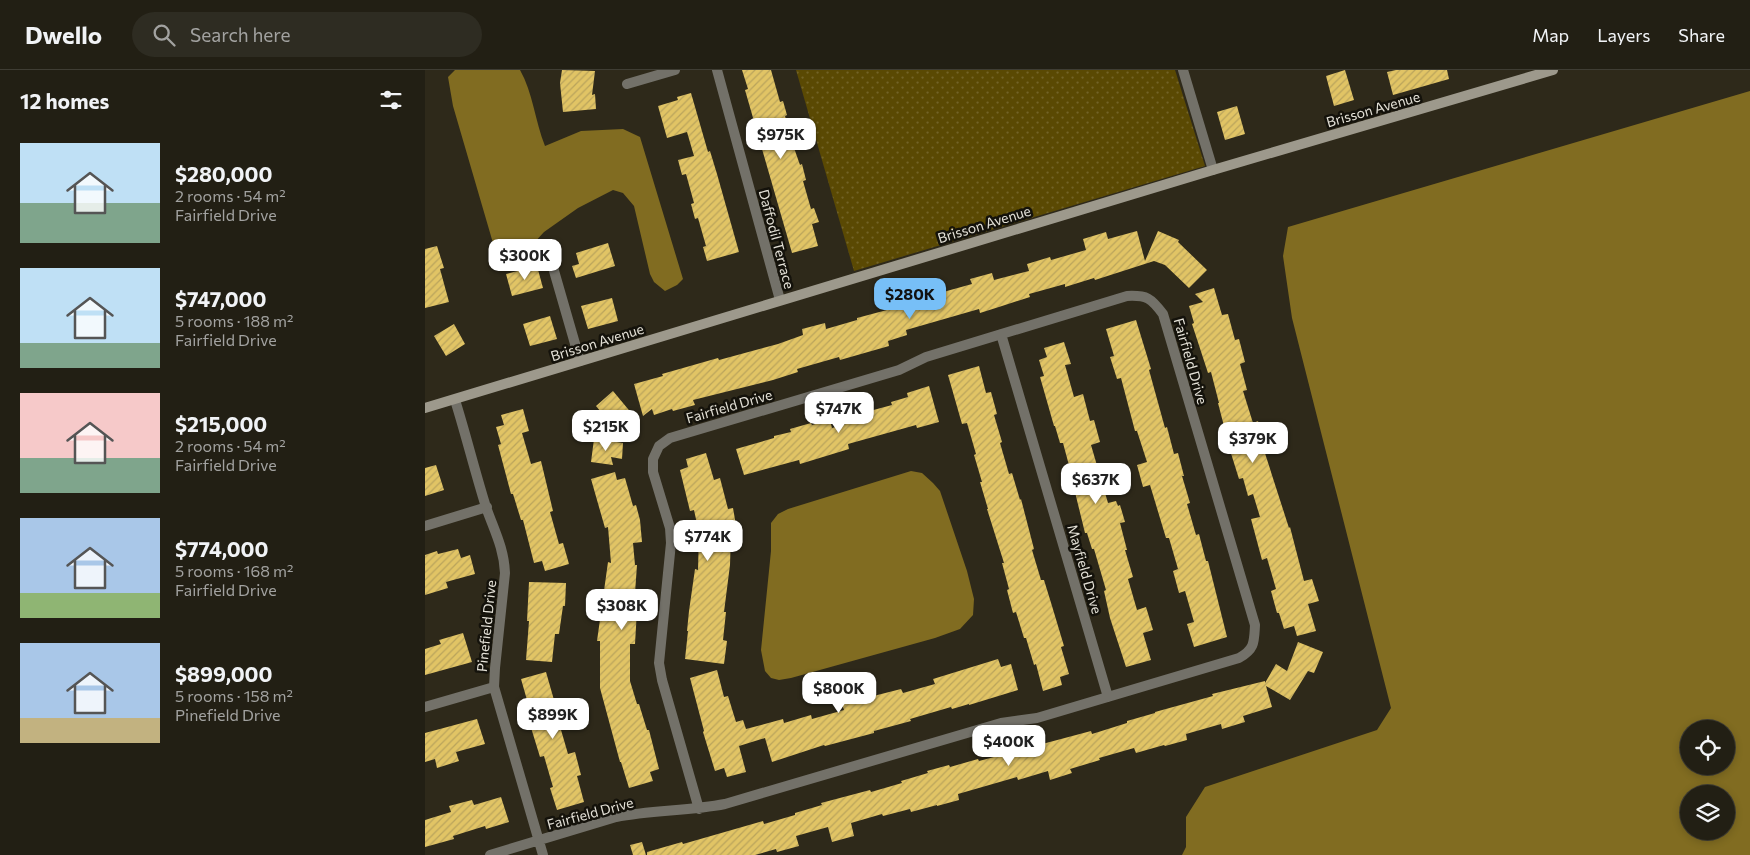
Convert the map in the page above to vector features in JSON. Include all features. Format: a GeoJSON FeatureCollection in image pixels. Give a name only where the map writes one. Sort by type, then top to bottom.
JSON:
{"type":"FeatureCollection","features":[{"type":"Feature","properties":{"kind":"street"},"geometry":{"type":"LineString","coordinates":[[627,84],[675,70]]}},
{"type":"Feature","properties":{"kind":"street","name":"Daffodil Terrace"},"geometry":{"type":"LineString","coordinates":[[717,70],[780,300]]}},
{"type":"Feature","properties":{"kind":"street"},"geometry":{"type":"LineString","coordinates":[[1183,70],[1213,170]]}},
{"type":"Feature","properties":{"kind":"street","name":"Brisson Avenue"},"geometry":{"type":"LineString","coordinates":[[425,408],[1213,170],[1553,70]]}},
{"type":"Feature","properties":{"kind":"street"},"geometry":{"type":"LineString","coordinates":[[550,257],[580,362]]}},
{"type":"Feature","properties":{"kind":"street","name":"Fairfield Drive"},"geometry":{"type":"LineString","coordinates":[[490,855],[625,816],[699,809],[725,804],[1001,723],[1037,718],[1239,658],[1249,652],[1255,642],[1255,625],[1163,314],[1153,300],[1142,295],[1127,296],[926,357],[899,370],[669,438],[659,446],[653,459],[653,472],[670,528],[671,543],[659,663],[662,680],[699,809]]}},
{"type":"Feature","properties":{"kind":"street","name":"Mayfield Drive"},"geometry":{"type":"LineString","coordinates":[[1001,334],[1108,697]]}},
{"type":"Feature","properties":{"kind":"street","name":"Pinefield Drive"},"geometry":{"type":"LineString","coordinates":[[455,400],[487,507],[501,544],[505,573],[494,687],[543,855]]}},
{"type":"Feature","properties":{"kind":"street"},"geometry":{"type":"LineString","coordinates":[[425,526],[487,507]]}},
{"type":"Feature","properties":{"kind":"street"},"geometry":{"type":"LineString","coordinates":[[425,707],[494,687]]}},
{"type":"Feature","properties":{"kind":"shaded area"},"geometry":{"type":"Polygon","coordinates":[[[455,70],[520,70],[528,88],[545,146],[581,131],[623,129],[640,137],[683,279],[677,285],[665,291],[654,282],[650,274],[634,206],[623,193],[613,190],[578,208],[544,232],[532,245],[505,256],[493,243],[453,106],[448,77],[455,70]]]}},
{"type":"Feature","properties":{"kind":"shaded area"},"geometry":{"type":"Polygon","coordinates":[[[796,70],[1175,70],[1205,166],[854,271],[796,70]]]}},
{"type":"Feature","properties":{"kind":"shaded area"},"geometry":{"type":"Polygon","coordinates":[[[1750,91],[1750,855],[1182,855],[1186,847],[1186,817],[1205,787],[1377,730],[1391,708],[1292,318],[1283,256],[1288,227],[1750,91]]]}},
{"type":"Feature","properties":{"kind":"shaded area"},"geometry":{"type":"Polygon","coordinates":[[[911,471],[922,473],[940,491],[967,571],[974,599],[973,615],[960,629],[935,638],[791,678],[779,680],[771,678],[765,671],[761,650],[771,551],[771,523],[778,514],[788,509],[911,471]]]}},
{"type":"Feature","properties":{"kind":"building"},"geometry":{"type":"Polygon","coordinates":[[[562,70],[595,71],[592,95],[595,94],[596,109],[563,112],[560,83],[562,70]]]}},
{"type":"Feature","properties":{"kind":"building"},"geometry":{"type":"Polygon","coordinates":[[[742,70],[771,70],[780,102],[783,101],[793,145],[800,165],[802,164],[806,180],[803,181],[811,209],[814,208],[819,222],[812,224],[818,246],[792,253],[745,90],[748,89],[742,70]]]}},
{"type":"Feature","properties":{"kind":"building"},"geometry":{"type":"Polygon","coordinates":[[[1345,70],[1354,100],[1334,106],[1326,76],[1345,70]]]}},
{"type":"Feature","properties":{"kind":"building"},"geometry":{"type":"Polygon","coordinates":[[[1396,70],[1447,70],[1449,79],[1393,95],[1387,72],[1396,70]]]}},
{"type":"Feature","properties":{"kind":"building"},"geometry":{"type":"Polygon","coordinates":[[[691,93],[739,252],[707,261],[703,247],[706,246],[698,218],[695,219],[691,204],[694,203],[686,174],[682,175],[678,160],[694,156],[687,132],[667,138],[658,106],[678,100],[677,97],[691,93]]]}},
{"type":"Feature","properties":{"kind":"building"},"geometry":{"type":"Polygon","coordinates":[[[1237,106],[1245,134],[1225,140],[1217,112],[1237,106]]]}},
{"type":"Feature","properties":{"kind":"building"},"geometry":{"type":"Polygon","coordinates":[[[1137,231],[1145,261],[1158,231],[1179,240],[1178,242],[1207,270],[1189,288],[1165,265],[1154,261],[1095,280],[1094,278],[1065,287],[1065,284],[1029,294],[1030,297],[980,313],[979,309],[906,330],[907,335],[888,341],[889,346],[840,360],[839,357],[797,369],[798,372],[773,380],[693,400],[695,405],[673,411],[672,409],[654,415],[652,409],[643,416],[634,384],[718,358],[719,360],[778,344],[803,335],[802,329],[825,323],[826,329],[857,320],[857,318],[913,303],[912,298],[935,292],[936,294],[972,284],[970,279],[992,273],[994,280],[1029,271],[1027,264],[1050,257],[1051,260],[1086,250],[1083,239],[1106,232],[1108,239],[1137,231]]]}},
{"type":"Feature","properties":{"kind":"building"},"geometry":{"type":"Polygon","coordinates":[[[608,243],[615,266],[576,278],[572,266],[579,264],[576,253],[608,243]]]}},
{"type":"Feature","properties":{"kind":"building"},"geometry":{"type":"Polygon","coordinates":[[[437,246],[444,268],[440,269],[449,302],[425,308],[425,249],[437,246]]]}},
{"type":"Feature","properties":{"kind":"building"},"geometry":{"type":"Polygon","coordinates":[[[537,266],[543,288],[512,296],[506,274],[537,266]]]}},
{"type":"Feature","properties":{"kind":"building"},"geometry":{"type":"Polygon","coordinates":[[[1214,288],[1222,315],[1228,314],[1235,340],[1239,339],[1245,362],[1240,364],[1247,390],[1243,391],[1253,423],[1258,421],[1265,443],[1262,444],[1290,527],[1304,581],[1312,579],[1319,601],[1308,604],[1316,631],[1297,636],[1294,626],[1284,629],[1279,613],[1277,613],[1271,591],[1276,589],[1267,558],[1262,560],[1251,519],[1260,517],[1253,494],[1248,496],[1243,478],[1239,479],[1224,431],[1211,372],[1208,373],[1192,324],[1194,323],[1189,306],[1203,302],[1195,294],[1214,288]]]}},
{"type":"Feature","properties":{"kind":"building"},"geometry":{"type":"Polygon","coordinates":[[[612,298],[618,321],[588,329],[581,306],[612,298]]]}},
{"type":"Feature","properties":{"kind":"building"},"geometry":{"type":"Polygon","coordinates":[[[550,316],[557,339],[530,346],[523,324],[550,316]]]}},
{"type":"Feature","properties":{"kind":"building"},"geometry":{"type":"Polygon","coordinates":[[[1136,320],[1151,369],[1149,370],[1165,428],[1167,427],[1174,454],[1178,453],[1190,503],[1187,504],[1196,535],[1199,534],[1206,561],[1208,561],[1227,637],[1194,647],[1187,624],[1194,622],[1185,591],[1179,593],[1173,571],[1178,569],[1169,538],[1166,538],[1150,485],[1143,487],[1137,465],[1147,462],[1137,431],[1135,431],[1121,378],[1117,379],[1110,357],[1114,356],[1106,329],[1136,320]]]}},
{"type":"Feature","properties":{"kind":"building"},"geometry":{"type":"Polygon","coordinates":[[[454,324],[465,344],[446,356],[434,336],[454,324]]]}},
{"type":"Feature","properties":{"kind":"building"},"geometry":{"type":"Polygon","coordinates":[[[1064,342],[1071,364],[1065,365],[1074,397],[1083,394],[1090,421],[1094,420],[1100,442],[1091,445],[1108,503],[1116,501],[1118,506],[1120,505],[1125,522],[1120,523],[1133,577],[1128,579],[1137,610],[1146,607],[1153,630],[1143,633],[1151,660],[1126,667],[1110,618],[1104,591],[1106,590],[1094,549],[1092,549],[1087,533],[1085,533],[1063,443],[1060,443],[1054,426],[1040,377],[1044,376],[1039,360],[1047,357],[1044,348],[1064,342]]]}},
{"type":"Feature","properties":{"kind":"building"},"geometry":{"type":"Polygon","coordinates":[[[979,366],[986,393],[991,392],[997,414],[994,415],[1002,442],[1000,443],[1009,474],[1012,473],[1021,499],[1034,549],[1032,550],[1041,580],[1044,580],[1064,646],[1061,647],[1069,674],[1060,677],[1062,685],[1043,691],[1036,664],[1034,665],[1016,612],[1013,613],[1002,563],[1004,563],[980,482],[982,482],[974,455],[976,454],[967,423],[962,424],[948,375],[979,366]]]}},
{"type":"Feature","properties":{"kind":"building"},"geometry":{"type":"Polygon","coordinates":[[[929,386],[939,422],[917,428],[916,425],[848,444],[849,449],[800,464],[799,460],[744,475],[736,449],[774,438],[774,436],[791,432],[790,429],[811,423],[812,425],[830,420],[832,428],[856,421],[855,415],[892,405],[891,402],[908,397],[907,393],[929,386]]]}},
{"type":"Feature","properties":{"kind":"building"},"geometry":{"type":"Polygon","coordinates":[[[613,391],[638,421],[620,435],[596,406],[613,391]]]}},
{"type":"Feature","properties":{"kind":"building"},"geometry":{"type":"Polygon","coordinates":[[[523,409],[529,431],[522,433],[531,464],[541,461],[553,511],[550,512],[559,544],[563,543],[569,564],[545,571],[542,561],[534,563],[523,520],[521,520],[513,494],[511,494],[498,445],[501,444],[496,427],[504,425],[501,415],[523,409]]]}},
{"type":"Feature","properties":{"kind":"building"},"geometry":{"type":"Polygon","coordinates":[[[594,439],[623,443],[622,459],[611,457],[613,465],[591,462],[594,439]]]}},
{"type":"Feature","properties":{"kind":"building"},"geometry":{"type":"Polygon","coordinates":[[[706,453],[714,480],[720,478],[728,509],[733,508],[737,531],[731,532],[730,565],[724,612],[726,612],[723,640],[727,641],[724,664],[685,659],[695,569],[698,570],[699,533],[694,510],[690,511],[680,470],[688,467],[686,459],[706,453]]]}},
{"type":"Feature","properties":{"kind":"building"},"geometry":{"type":"Polygon","coordinates":[[[436,465],[444,490],[425,496],[425,468],[436,465]]]}},
{"type":"Feature","properties":{"kind":"building"},"geometry":{"type":"Polygon","coordinates":[[[615,472],[617,480],[625,478],[633,506],[636,505],[640,520],[642,542],[633,543],[635,565],[637,565],[635,593],[638,593],[635,644],[630,644],[630,681],[647,730],[649,730],[659,769],[650,772],[653,781],[629,788],[600,688],[600,641],[597,641],[608,562],[611,563],[608,527],[605,528],[591,479],[615,472]]]}},
{"type":"Feature","properties":{"kind":"building"},"geometry":{"type":"Polygon","coordinates":[[[458,549],[461,558],[470,555],[475,574],[446,582],[448,588],[425,595],[425,555],[437,551],[438,554],[458,549]]]}},
{"type":"Feature","properties":{"kind":"building"},"geometry":{"type":"Polygon","coordinates":[[[529,582],[566,583],[565,606],[563,606],[559,634],[555,634],[552,662],[526,660],[529,582]]]}},
{"type":"Feature","properties":{"kind":"building"},"geometry":{"type":"Polygon","coordinates":[[[463,633],[472,662],[425,675],[425,649],[441,644],[439,640],[463,633]]]}},
{"type":"Feature","properties":{"kind":"building"},"geometry":{"type":"Polygon","coordinates":[[[1298,642],[1323,652],[1314,673],[1308,671],[1290,700],[1266,686],[1272,707],[1243,716],[1245,722],[1222,729],[1221,724],[1186,734],[1187,740],[1165,746],[1136,753],[1134,748],[1099,758],[1100,760],[1070,769],[1072,773],[1050,780],[1048,771],[1018,780],[1017,777],[958,794],[959,800],[911,812],[910,809],[883,816],[882,814],[851,823],[854,836],[832,842],[828,827],[796,836],[799,846],[777,852],[776,849],[755,855],[647,855],[647,852],[682,842],[683,844],[763,821],[764,824],[795,815],[795,813],[822,805],[821,803],[902,783],[901,781],[928,773],[927,771],[978,759],[979,761],[1091,731],[1092,734],[1155,712],[1213,696],[1212,694],[1265,681],[1265,683],[1276,664],[1287,671],[1298,642]]]}},
{"type":"Feature","properties":{"kind":"building"},"geometry":{"type":"Polygon","coordinates":[[[998,659],[1001,667],[1011,664],[1018,690],[969,705],[952,709],[951,707],[910,719],[911,721],[874,731],[874,733],[824,745],[772,762],[765,738],[739,746],[746,772],[727,777],[724,768],[715,771],[690,678],[717,670],[724,697],[728,696],[736,722],[743,720],[746,729],[783,719],[784,723],[811,715],[812,719],[844,710],[842,704],[901,689],[903,693],[935,684],[933,679],[998,659]]]}},
{"type":"Feature","properties":{"kind":"building"},"geometry":{"type":"Polygon","coordinates":[[[546,672],[554,700],[562,698],[568,721],[559,723],[568,754],[575,752],[581,775],[577,776],[584,802],[557,810],[550,788],[553,787],[544,756],[540,757],[525,708],[529,707],[521,679],[546,672]]]}},
{"type":"Feature","properties":{"kind":"building"},"geometry":{"type":"Polygon","coordinates":[[[477,719],[485,744],[456,752],[459,761],[437,768],[435,759],[425,762],[425,733],[477,719]]]}},
{"type":"Feature","properties":{"kind":"building"},"geometry":{"type":"Polygon","coordinates":[[[501,797],[509,822],[486,829],[485,826],[453,836],[454,839],[425,847],[425,820],[451,812],[449,806],[472,800],[474,805],[501,797]]]}},
{"type":"Feature","properties":{"kind":"building"},"geometry":{"type":"Polygon","coordinates":[[[642,842],[646,855],[633,855],[630,845],[642,842]]]}}]}
